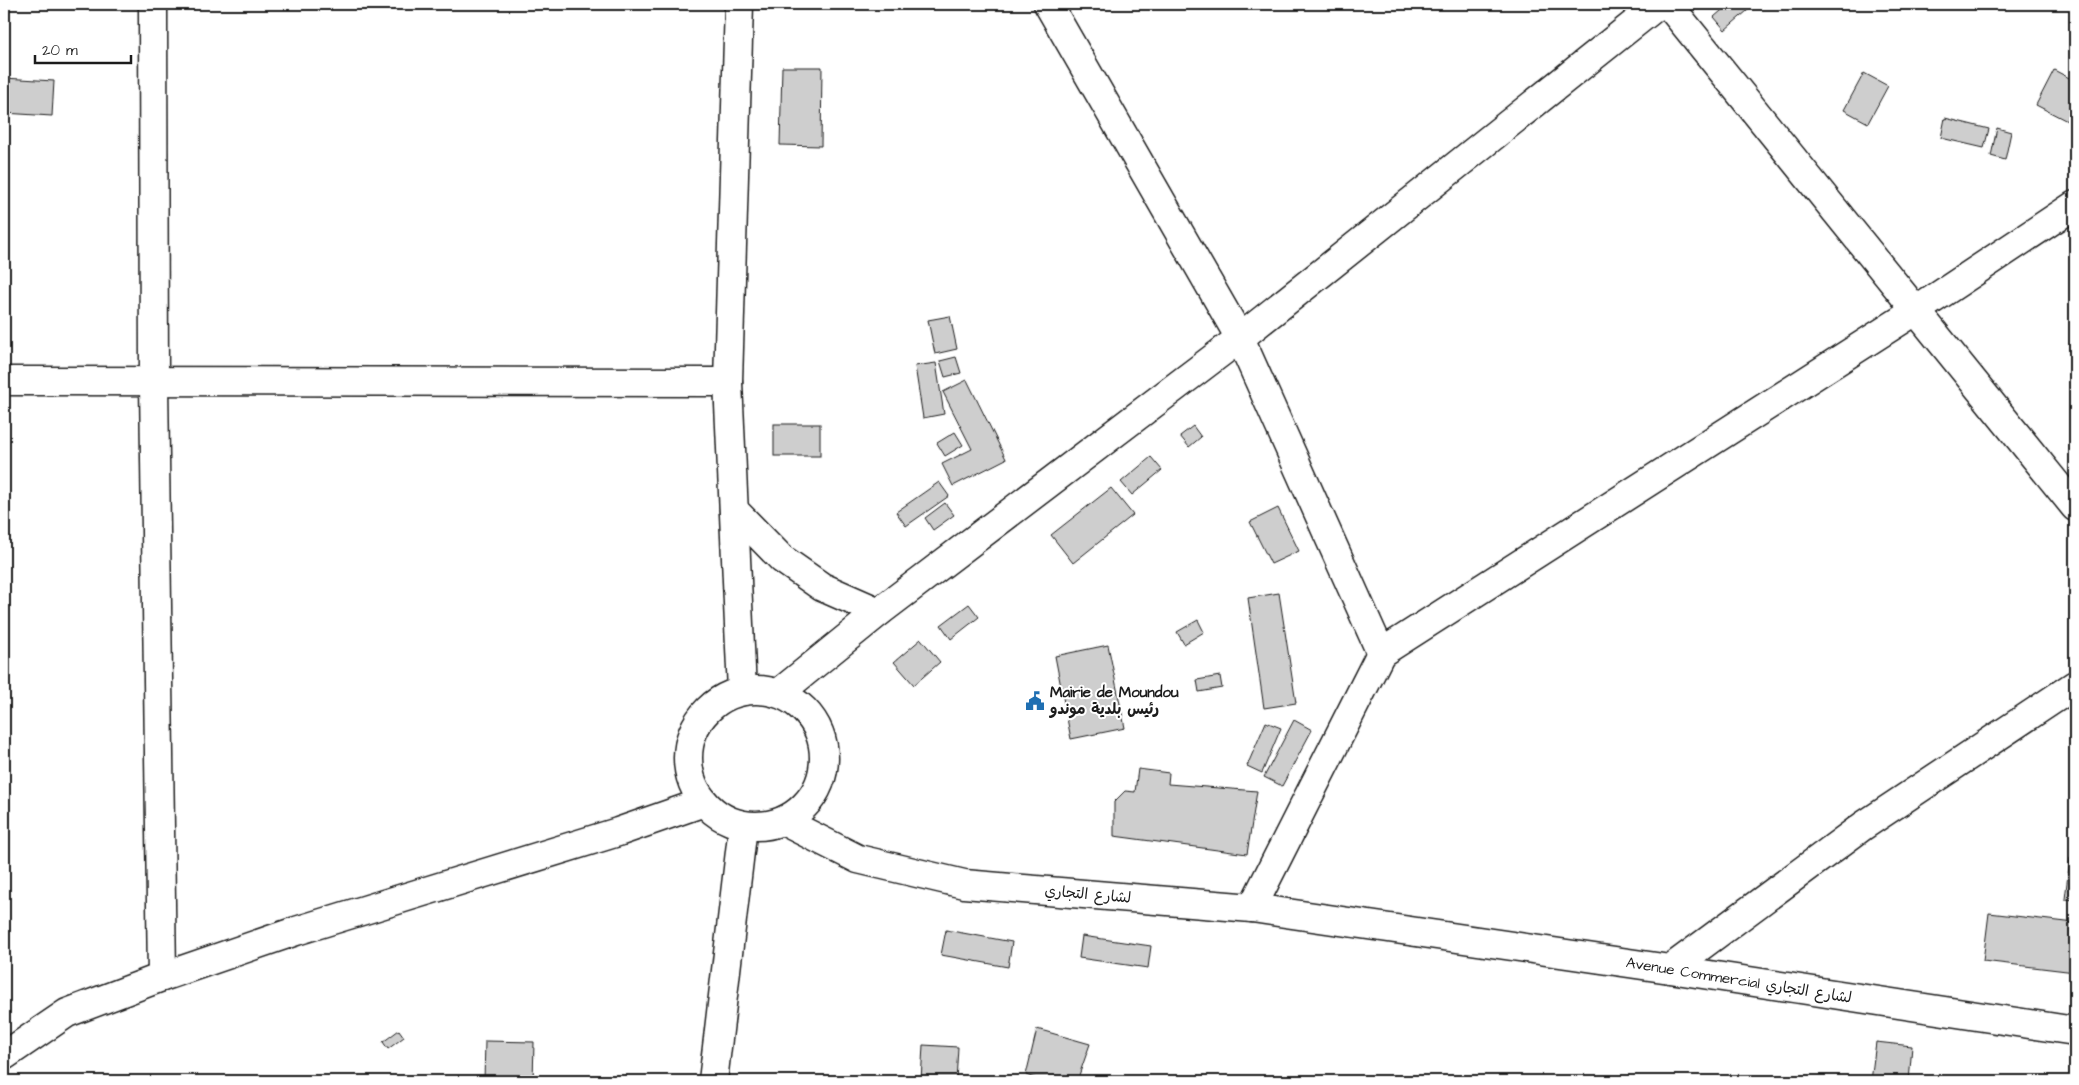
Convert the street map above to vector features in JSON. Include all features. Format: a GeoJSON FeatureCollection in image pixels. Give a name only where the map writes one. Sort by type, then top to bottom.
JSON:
{"type":"FeatureCollection","features":[{"type":"Feature","properties":{"kind":"street"},"geometry":{"type":"LineString","coordinates":[[153,4],[154,383],[162,977]]}},
{"type":"Feature","properties":{"kind":"street"},"geometry":{"type":"LineString","coordinates":[[739,4],[728,382],[742,691]]}},
{"type":"Feature","properties":{"kind":"street"},"geometry":{"type":"LineString","coordinates":[[1048,4],[1240,338],[1381,653]]}},
{"type":"Feature","properties":{"kind":"street"},"geometry":{"type":"LineString","coordinates":[[779,693],[879,612],[1240,338],[1659,4]]}},
{"type":"Feature","properties":{"kind":"street"},"geometry":{"type":"LineString","coordinates":[[1668,4],[2075,507]]}},
{"type":"Feature","properties":{"kind":"street"},"geometry":{"type":"LineString","coordinates":[[1252,908],[1381,653],[1917,310],[2075,205]]}},
{"type":"Feature","properties":{"kind":"street"},"geometry":{"type":"LineString","coordinates":[[4,381],[154,383],[728,382]]}},
{"type":"Feature","properties":{"kind":"street"},"geometry":{"type":"LineString","coordinates":[[734,510],[782,559],[822,587],[879,612]]}},
{"type":"Feature","properties":{"kind":"street"},"geometry":{"type":"LineString","coordinates":[[1670,969],[1862,826],[2075,685]]}},
{"type":"Feature","properties":{"kind":"street"},"geometry":{"type":"LineString","coordinates":[[760,689],[779,693],[802,707],[818,729],[825,756],[820,783],[805,806],[783,821],[764,826],[744,826],[722,817],[704,802],[692,781],[688,759],[692,736],[703,716],[720,700],[742,691],[760,689]]}},
{"type":"Feature","properties":{"kind":"street"},"geometry":{"type":"LineString","coordinates":[[4,1056],[67,1013],[162,977],[296,931],[618,832],[704,802]]}},
{"type":"Feature","properties":{"kind":"street","name":"لشارع التجاري"},"geometry":{"type":"LineString","coordinates":[[783,821],[858,859],[964,884],[1252,908],[1403,929]]}},
{"type":"Feature","properties":{"kind":"street"},"geometry":{"type":"LineString","coordinates":[[713,1081],[744,826]]}},
{"type":"Feature","properties":{"kind":"street","name":"Avenue Commercial لشارع التجاري"},"geometry":{"type":"LineString","coordinates":[[1403,929],[2075,1032]]}},
{"type":"Feature","properties":{"kind":"building"},"geometry":{"type":"Polygon","coordinates":[[[1729,4],[1755,4],[1725,30],[1714,17],[1729,4]]]}},
{"type":"Feature","properties":{"kind":"building"},"geometry":{"type":"Polygon","coordinates":[[[782,67],[822,67],[821,146],[780,145],[782,67]]]}},
{"type":"Feature","properties":{"kind":"building"},"geometry":{"type":"Polygon","coordinates":[[[2054,70],[2075,81],[2075,125],[2036,105],[2054,70]]]}},
{"type":"Feature","properties":{"kind":"building"},"geometry":{"type":"Polygon","coordinates":[[[1864,73],[1888,86],[1868,123],[1844,110],[1864,73]]]}},
{"type":"Feature","properties":{"kind":"building"},"geometry":{"type":"Polygon","coordinates":[[[4,78],[54,81],[52,116],[4,113],[4,78]]]}},
{"type":"Feature","properties":{"kind":"building"},"geometry":{"type":"Polygon","coordinates":[[[1945,118],[1989,129],[1984,148],[1941,138],[1945,118]]]}},
{"type":"Feature","properties":{"kind":"building"},"geometry":{"type":"Polygon","coordinates":[[[1997,128],[2011,132],[2005,160],[1991,156],[1997,128]]]}},
{"type":"Feature","properties":{"kind":"building"},"geometry":{"type":"Polygon","coordinates":[[[950,316],[957,349],[935,354],[928,320],[950,316]]]}},
{"type":"Feature","properties":{"kind":"building"},"geometry":{"type":"Polygon","coordinates":[[[956,357],[961,373],[945,377],[940,361],[956,357]]]}},
{"type":"Feature","properties":{"kind":"building"},"geometry":{"type":"Polygon","coordinates":[[[936,363],[944,414],[923,418],[915,366],[936,363]]]}},
{"type":"Feature","properties":{"kind":"building"},"geometry":{"type":"Polygon","coordinates":[[[967,380],[1006,459],[953,486],[942,464],[972,449],[943,392],[967,380]]]}},
{"type":"Feature","properties":{"kind":"building"},"geometry":{"type":"Polygon","coordinates":[[[774,424],[820,424],[820,456],[774,456],[774,424]]]}},
{"type":"Feature","properties":{"kind":"building"},"geometry":{"type":"Polygon","coordinates":[[[1193,426],[1201,437],[1189,447],[1180,436],[1193,426]]]}},
{"type":"Feature","properties":{"kind":"building"},"geometry":{"type":"Polygon","coordinates":[[[955,432],[963,445],[945,456],[937,443],[955,432]]]}},
{"type":"Feature","properties":{"kind":"building"},"geometry":{"type":"Polygon","coordinates":[[[1151,457],[1162,470],[1132,495],[1121,482],[1151,457]]]}},
{"type":"Feature","properties":{"kind":"building"},"geometry":{"type":"Polygon","coordinates":[[[939,482],[949,496],[906,526],[896,512],[939,482]]]}},
{"type":"Feature","properties":{"kind":"building"},"geometry":{"type":"Polygon","coordinates":[[[1111,488],[1133,515],[1073,563],[1051,535],[1111,488]]]}},
{"type":"Feature","properties":{"kind":"building"},"geometry":{"type":"Polygon","coordinates":[[[945,503],[954,515],[933,530],[925,518],[945,503]]]}},
{"type":"Feature","properties":{"kind":"building"},"geometry":{"type":"Polygon","coordinates":[[[1278,508],[1299,551],[1271,564],[1250,522],[1278,508]]]}},
{"type":"Feature","properties":{"kind":"building"},"geometry":{"type":"Polygon","coordinates":[[[1279,593],[1296,703],[1264,708],[1248,598],[1279,593]]]}},
{"type":"Feature","properties":{"kind":"building"},"geometry":{"type":"Polygon","coordinates":[[[969,604],[979,617],[951,639],[941,625],[969,604]]]}},
{"type":"Feature","properties":{"kind":"building"},"geometry":{"type":"Polygon","coordinates":[[[1198,620],[1204,632],[1184,644],[1177,632],[1198,620]]]}},
{"type":"Feature","properties":{"kind":"building"},"geometry":{"type":"Polygon","coordinates":[[[921,639],[940,662],[914,685],[894,662],[921,639]]]}},
{"type":"Feature","properties":{"kind":"building"},"geometry":{"type":"Polygon","coordinates":[[[1108,645],[1125,728],[1071,739],[1055,656],[1108,645]]]}},
{"type":"Feature","properties":{"kind":"building"},"geometry":{"type":"Polygon","coordinates":[[[1220,676],[1222,688],[1199,692],[1197,680],[1220,676]]]}},
{"type":"Feature","properties":{"kind":"building"},"geometry":{"type":"Polygon","coordinates":[[[1294,720],[1312,730],[1282,786],[1264,777],[1294,720]]]}},
{"type":"Feature","properties":{"kind":"building"},"geometry":{"type":"Polygon","coordinates":[[[1266,722],[1281,728],[1262,773],[1247,766],[1266,722]]]}},
{"type":"Feature","properties":{"kind":"building"},"geometry":{"type":"Polygon","coordinates":[[[1138,769],[1169,773],[1168,784],[1257,791],[1247,854],[1114,836],[1114,802],[1125,791],[1135,792],[1138,769]]]}},
{"type":"Feature","properties":{"kind":"building"},"geometry":{"type":"Polygon","coordinates":[[[2070,858],[2075,858],[2075,900],[2065,899],[2070,858]]]}},
{"type":"Feature","properties":{"kind":"building"},"geometry":{"type":"Polygon","coordinates":[[[1989,913],[2075,923],[2075,972],[1983,961],[1989,913]]]}},
{"type":"Feature","properties":{"kind":"building"},"geometry":{"type":"Polygon","coordinates":[[[946,930],[1012,942],[1008,967],[941,955],[946,930]]]}},
{"type":"Feature","properties":{"kind":"building"},"geometry":{"type":"Polygon","coordinates":[[[1082,936],[1151,946],[1148,968],[1079,958],[1082,936]]]}},
{"type":"Feature","properties":{"kind":"building"},"geometry":{"type":"Polygon","coordinates":[[[1037,1029],[1090,1044],[1077,1081],[1043,1081],[1026,1075],[1037,1029]]]}},
{"type":"Feature","properties":{"kind":"building"},"geometry":{"type":"Polygon","coordinates":[[[399,1030],[404,1037],[388,1049],[383,1042],[399,1030]]]}},
{"type":"Feature","properties":{"kind":"building"},"geometry":{"type":"Polygon","coordinates":[[[485,1041],[534,1042],[533,1081],[484,1081],[485,1041]]]}},
{"type":"Feature","properties":{"kind":"building"},"geometry":{"type":"Polygon","coordinates":[[[1876,1042],[1912,1046],[1909,1081],[1871,1081],[1876,1042]]]}},
{"type":"Feature","properties":{"kind":"building"},"geometry":{"type":"Polygon","coordinates":[[[923,1045],[958,1047],[956,1081],[921,1081],[923,1045]]]}},
{"type":"Feature","properties":{"kind":"place","name":"Mairie de Moundou رئيس بلدية موندو"},"geometry":{"type":"Point","coordinates":[1035,701]}}]}
